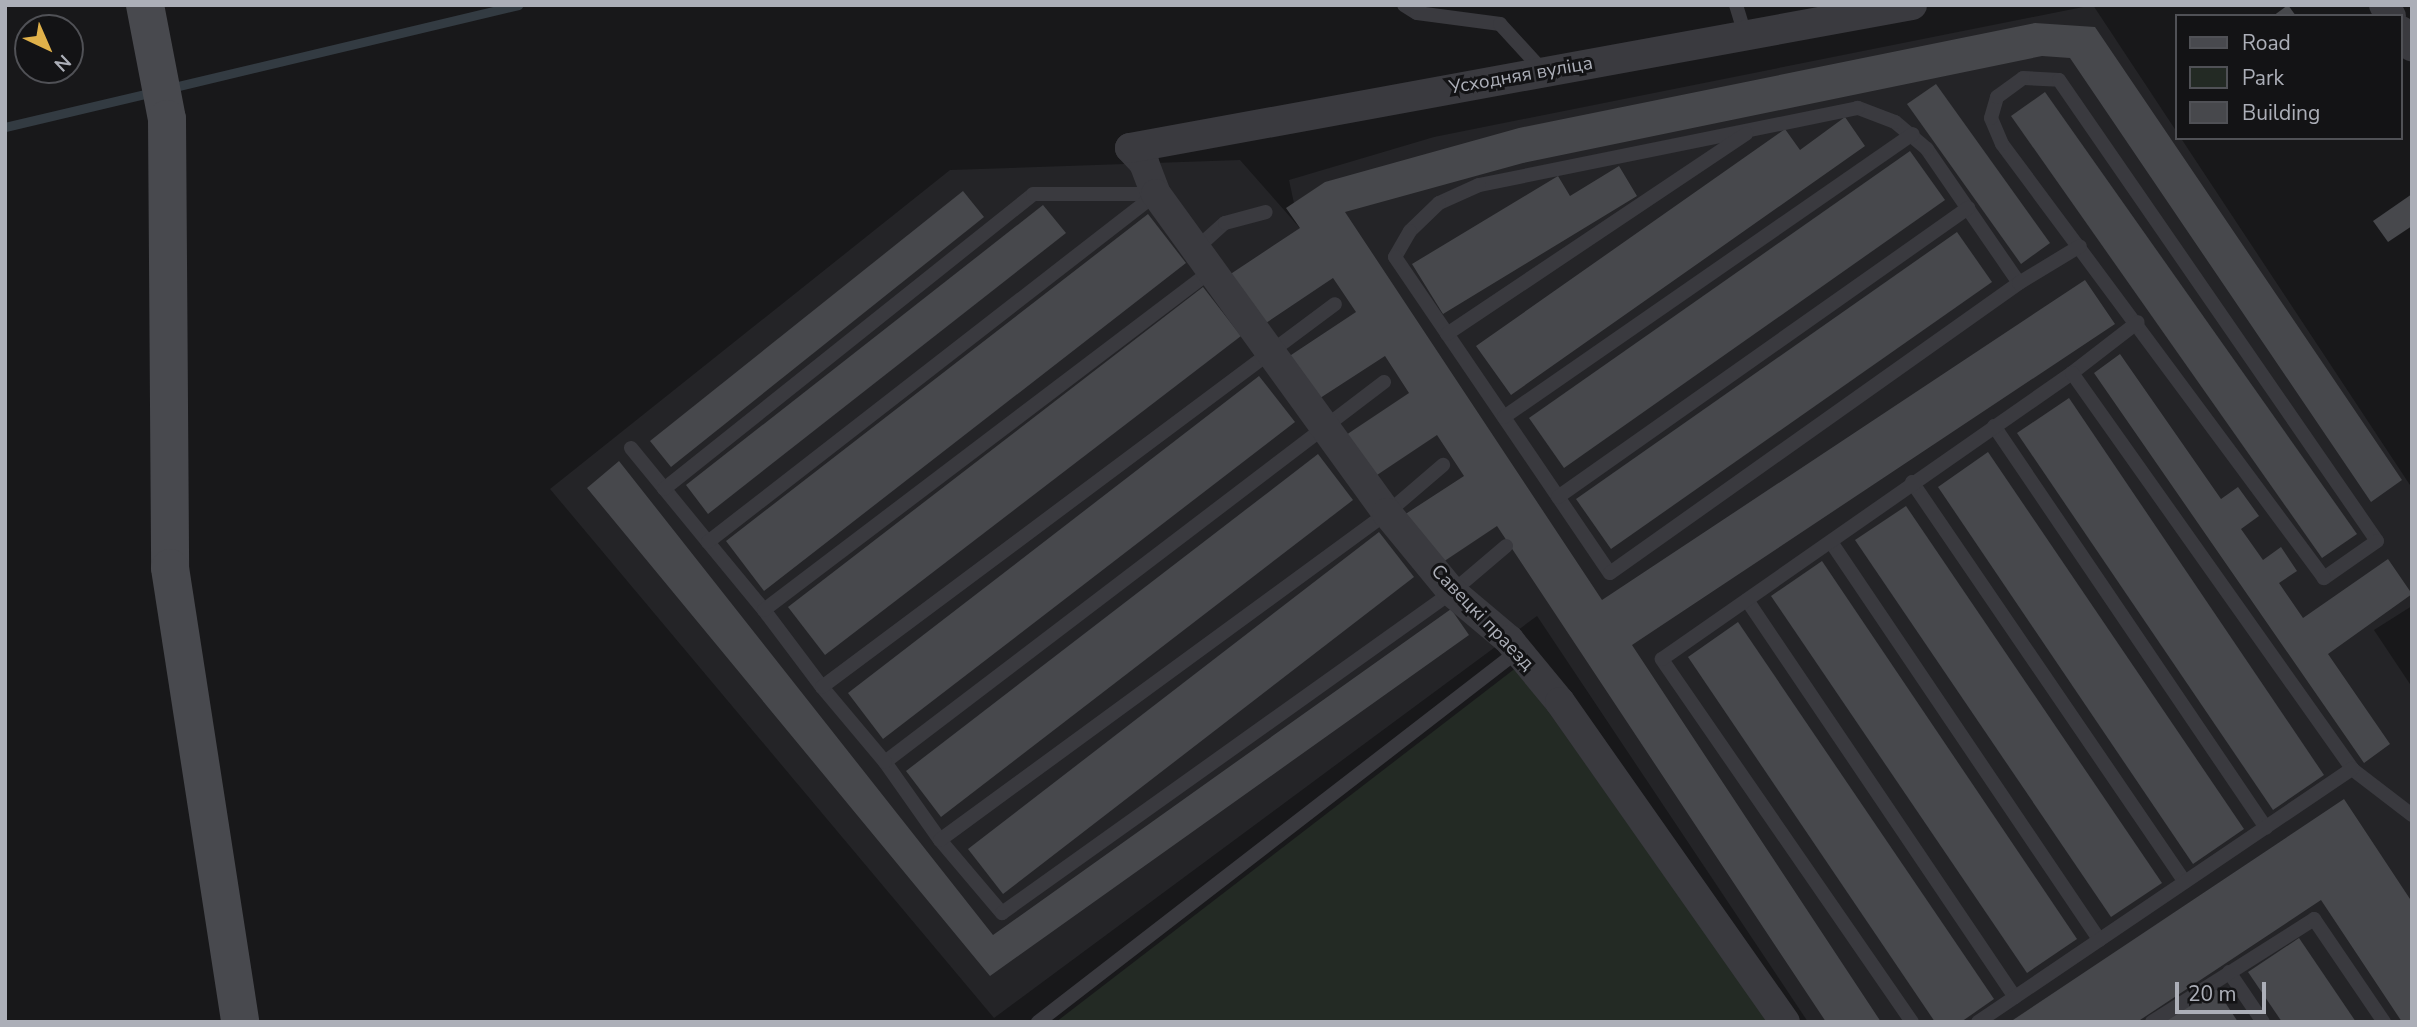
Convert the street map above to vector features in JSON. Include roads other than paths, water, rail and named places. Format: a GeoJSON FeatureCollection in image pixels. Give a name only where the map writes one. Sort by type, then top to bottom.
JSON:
{"type":"FeatureCollection","features":[{"type":"Feature","properties":{"kind":"street"},"geometry":{"type":"LineString","coordinates":[[145,5],[167,119],[170,568],[240,1022]]}},
{"type":"Feature","properties":{"kind":"street","name":"Усходняя вуліца"},"geometry":{"type":"LineString","coordinates":[[1130,148],[1543,71],[1747,40],[1909,6]]}},
{"type":"Feature","properties":{"kind":"street","name":"Савецкі праезд"},"geometry":{"type":"LineString","coordinates":[[1130,148],[1144,163],[1156,194],[1387,513],[1452,592],[1518,651],[1560,702],[1785,1022]]}},
{"type":"Feature","properties":{"kind":"lane"},"geometry":{"type":"LineString","coordinates":[[1404,5],[1417,13],[1500,24],[1543,71]]}},
{"type":"Feature","properties":{"kind":"lane"},"geometry":{"type":"LineString","coordinates":[[1736,5],[1747,40]]}},
{"type":"Feature","properties":{"kind":"lane"},"geometry":{"type":"LineString","coordinates":[[2023,78],[2059,80],[2377,541],[2324,578],[2138,322],[2002,144],[1991,118],[1997,97],[2023,78]]}},
{"type":"Feature","properties":{"kind":"lane"},"geometry":{"type":"LineString","coordinates":[[2018,283],[1968,208],[1912,134],[1858,108],[1479,185],[1439,203],[1410,231],[1395,257],[1610,573],[2018,283],[2080,246]]}},
{"type":"Feature","properties":{"kind":"lane"},"geometry":{"type":"LineString","coordinates":[[1447,334],[1753,130]]}},
{"type":"Feature","properties":{"kind":"lane"},"geometry":{"type":"LineString","coordinates":[[1504,416],[1912,134]]}},
{"type":"Feature","properties":{"kind":"lane"},"geometry":{"type":"LineString","coordinates":[[664,489],[1033,194],[1156,194]]}},
{"type":"Feature","properties":{"kind":"lane"},"geometry":{"type":"LineString","coordinates":[[708,542],[1156,194]]}},
{"type":"Feature","properties":{"kind":"lane"},"geometry":{"type":"LineString","coordinates":[[1558,497],[1968,208]]}},
{"type":"Feature","properties":{"kind":"lane"},"geometry":{"type":"LineString","coordinates":[[764,610],[1204,259],[1225,223],[1266,212]]}},
{"type":"Feature","properties":{"kind":"lane"},"geometry":{"type":"LineString","coordinates":[[822,687],[1270,355],[1335,303]]}},
{"type":"Feature","properties":{"kind":"lane"},"geometry":{"type":"LineString","coordinates":[[1912,1022],[1662,659],[1831,542],[1912,482],[2072,373],[2138,322]]}},
{"type":"Feature","properties":{"kind":"lane"},"geometry":{"type":"LineString","coordinates":[[2072,373],[2352,769],[2412,815]]}},
{"type":"Feature","properties":{"kind":"lane"},"geometry":{"type":"LineString","coordinates":[[885,762],[1328,429],[1384,382]]}},
{"type":"Feature","properties":{"kind":"lane"},"geometry":{"type":"LineString","coordinates":[[1994,426],[2266,828]]}},
{"type":"Feature","properties":{"kind":"lane"},"geometry":{"type":"LineString","coordinates":[[631,448],[885,762],[940,840],[1002,913],[1452,592],[1506,546]]}},
{"type":"Feature","properties":{"kind":"lane"},"geometry":{"type":"LineString","coordinates":[[940,840],[1387,513],[1443,465]]}},
{"type":"Feature","properties":{"kind":"lane"},"geometry":{"type":"LineString","coordinates":[[1912,482],[2185,883]]}},
{"type":"Feature","properties":{"kind":"lane"},"geometry":{"type":"LineString","coordinates":[[1831,542],[2099,940]]}},
{"type":"Feature","properties":{"kind":"lane"},"geometry":{"type":"LineString","coordinates":[[1747,600],[2015,997]]}},
{"type":"Feature","properties":{"kind":"lane"},"geometry":{"type":"LineString","coordinates":[[1038,1022],[1518,651]]}},
{"type":"Feature","properties":{"kind":"lane"},"geometry":{"type":"LineString","coordinates":[[1978,1022],[2352,769]]}},
{"type":"Feature","properties":{"kind":"lane"},"geometry":{"type":"LineString","coordinates":[[2152,1022],[2314,919],[2384,1022]]}},
{"type":"Feature","properties":{"kind":"lane"},"geometry":{"type":"LineString","coordinates":[[2229,972],[2263,1022]]}},
{"type":"Feature","properties":{"kind":"waterway"},"geometry":{"type":"LineString","coordinates":[[170,88],[518,5]]}},
{"type":"Feature","properties":{"kind":"waterway"},"geometry":{"type":"LineString","coordinates":[[5,127],[153,92]]}}]}
